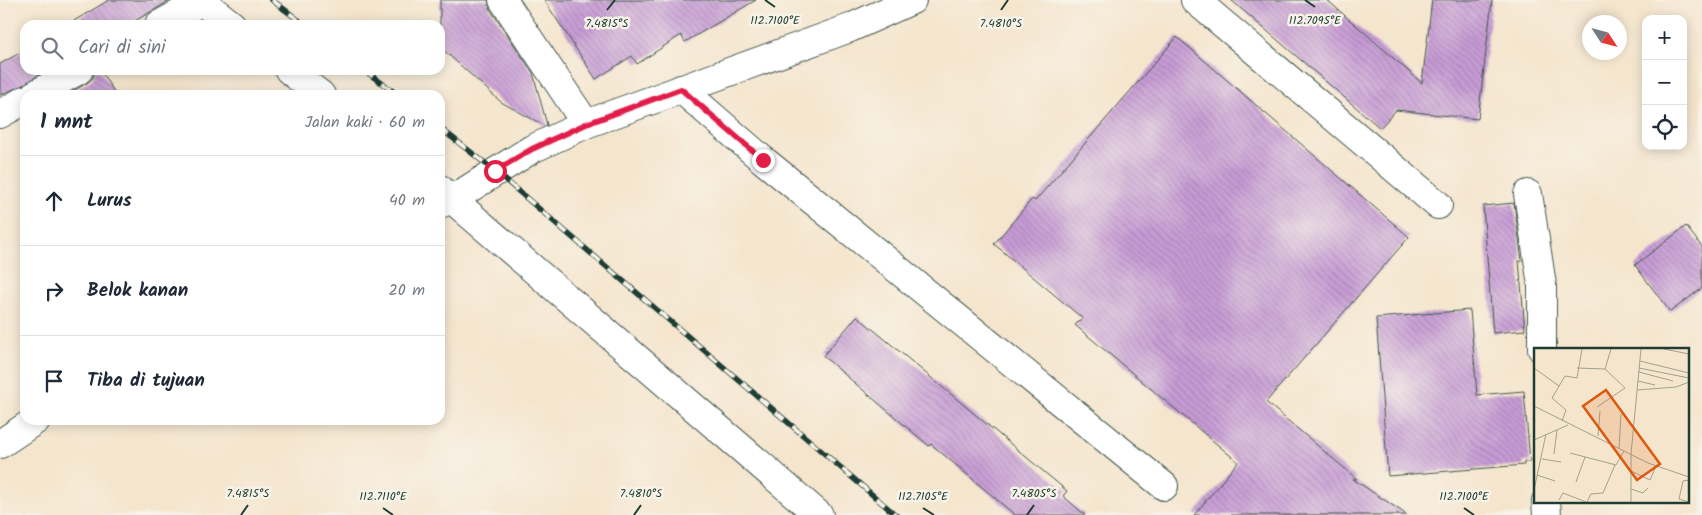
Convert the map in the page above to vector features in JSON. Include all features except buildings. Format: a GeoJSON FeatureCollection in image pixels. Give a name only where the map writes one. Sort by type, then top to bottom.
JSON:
{"type":"FeatureCollection","features":[{"type":"Feature","properties":{"kind":"street"},"geometry":{"type":"LineString","coordinates":[[503,0],[586,124]]}},
{"type":"Feature","properties":{"kind":"street"},"geometry":{"type":"LineString","coordinates":[[445,196],[532,149],[586,124],[850,28],[912,0]]}},
{"type":"Feature","properties":{"kind":"street"},"geometry":{"type":"LineString","coordinates":[[1195,0],[1438,205]]}},
{"type":"Feature","properties":{"kind":"street"},"geometry":{"type":"LineString","coordinates":[[168,20],[201,1],[226,20]]}},
{"type":"Feature","properties":{"kind":"street"},"geometry":{"type":"LineString","coordinates":[[43,90],[70,75]]}},
{"type":"Feature","properties":{"kind":"street"},"geometry":{"type":"LineString","coordinates":[[295,75],[315,90]]}},
{"type":"Feature","properties":{"kind":"street"},"geometry":{"type":"LineString","coordinates":[[681,89],[763,160],[1164,486]]}},
{"type":"Feature","properties":{"kind":"street"},"geometry":{"type":"LineString","coordinates":[[0,114],[20,103]]}},
{"type":"Feature","properties":{"kind":"street"},"geometry":{"type":"LineString","coordinates":[[1528,194],[1542,285],[1542,348]]}},
{"type":"Feature","properties":{"kind":"street"},"geometry":{"type":"LineString","coordinates":[[445,198],[819,515]]}},
{"type":"Feature","properties":{"kind":"street"},"geometry":{"type":"LineString","coordinates":[[1,440],[27,425]]}},
{"type":"Feature","properties":{"kind":"street"},"geometry":{"type":"LineString","coordinates":[[1546,502],[1547,515]]}},
{"type":"Feature","properties":{"kind":"railway"},"geometry":{"type":"LineString","coordinates":[[272,0],[298,20]]}},
{"type":"Feature","properties":{"kind":"railway"},"geometry":{"type":"LineString","coordinates":[[371,75],[391,90]]}},
{"type":"Feature","properties":{"kind":"railway"},"geometry":{"type":"LineString","coordinates":[[445,132],[495,171],[896,515]]}},
{"type":"Feature","properties":{"kind":"route"},"geometry":{"type":"LineString","coordinates":[[495,171],[532,149],[586,124],[681,89],[763,160]]}}]}
